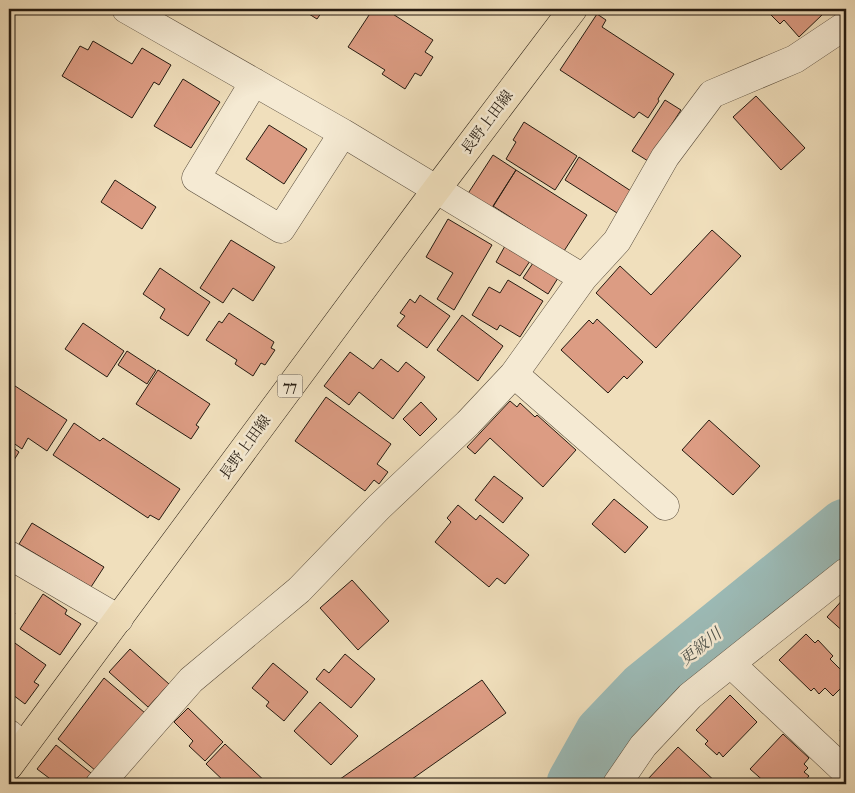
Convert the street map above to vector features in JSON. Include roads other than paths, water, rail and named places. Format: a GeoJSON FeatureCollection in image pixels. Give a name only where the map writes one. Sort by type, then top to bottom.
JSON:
{"type":"FeatureCollection","features":[{"type":"Feature","properties":{"kind":"main road","name":"長野上田線"},"geometry":{"type":"LineString","coordinates":[[13,749],[119,619],[436,190],[573,9]]}},
{"type":"Feature","properties":{"kind":"street"},"geometry":{"type":"LineString","coordinates":[[126,9],[343,133],[583,278]]}},
{"type":"Feature","properties":{"kind":"street"},"geometry":{"type":"LineString","coordinates":[[100,784],[191,680],[299,590],[379,507],[468,423],[514,374],[583,278],[617,241],[665,157],[712,94],[795,59],[846,25]]}},
{"type":"Feature","properties":{"kind":"street"},"geometry":{"type":"LineString","coordinates":[[254,82],[196,178],[281,229],[343,133]]}},
{"type":"Feature","properties":{"kind":"street"},"geometry":{"type":"LineString","coordinates":[[514,374],[665,506]]}},
{"type":"Feature","properties":{"kind":"street"},"geometry":{"type":"LineString","coordinates":[[9,555],[119,619]]}},
{"type":"Feature","properties":{"kind":"street"},"geometry":{"type":"LineString","coordinates":[[618,784],[643,746],[690,696],[846,572]]}},
{"type":"Feature","properties":{"kind":"street"},"geometry":{"type":"LineString","coordinates":[[731,664],[846,772]]}},
{"type":"Feature","properties":{"kind":"waterway","name":"更級川"},"geometry":{"type":"LineString","coordinates":[[576,784],[604,734],[645,691],[846,528]]}}]}
